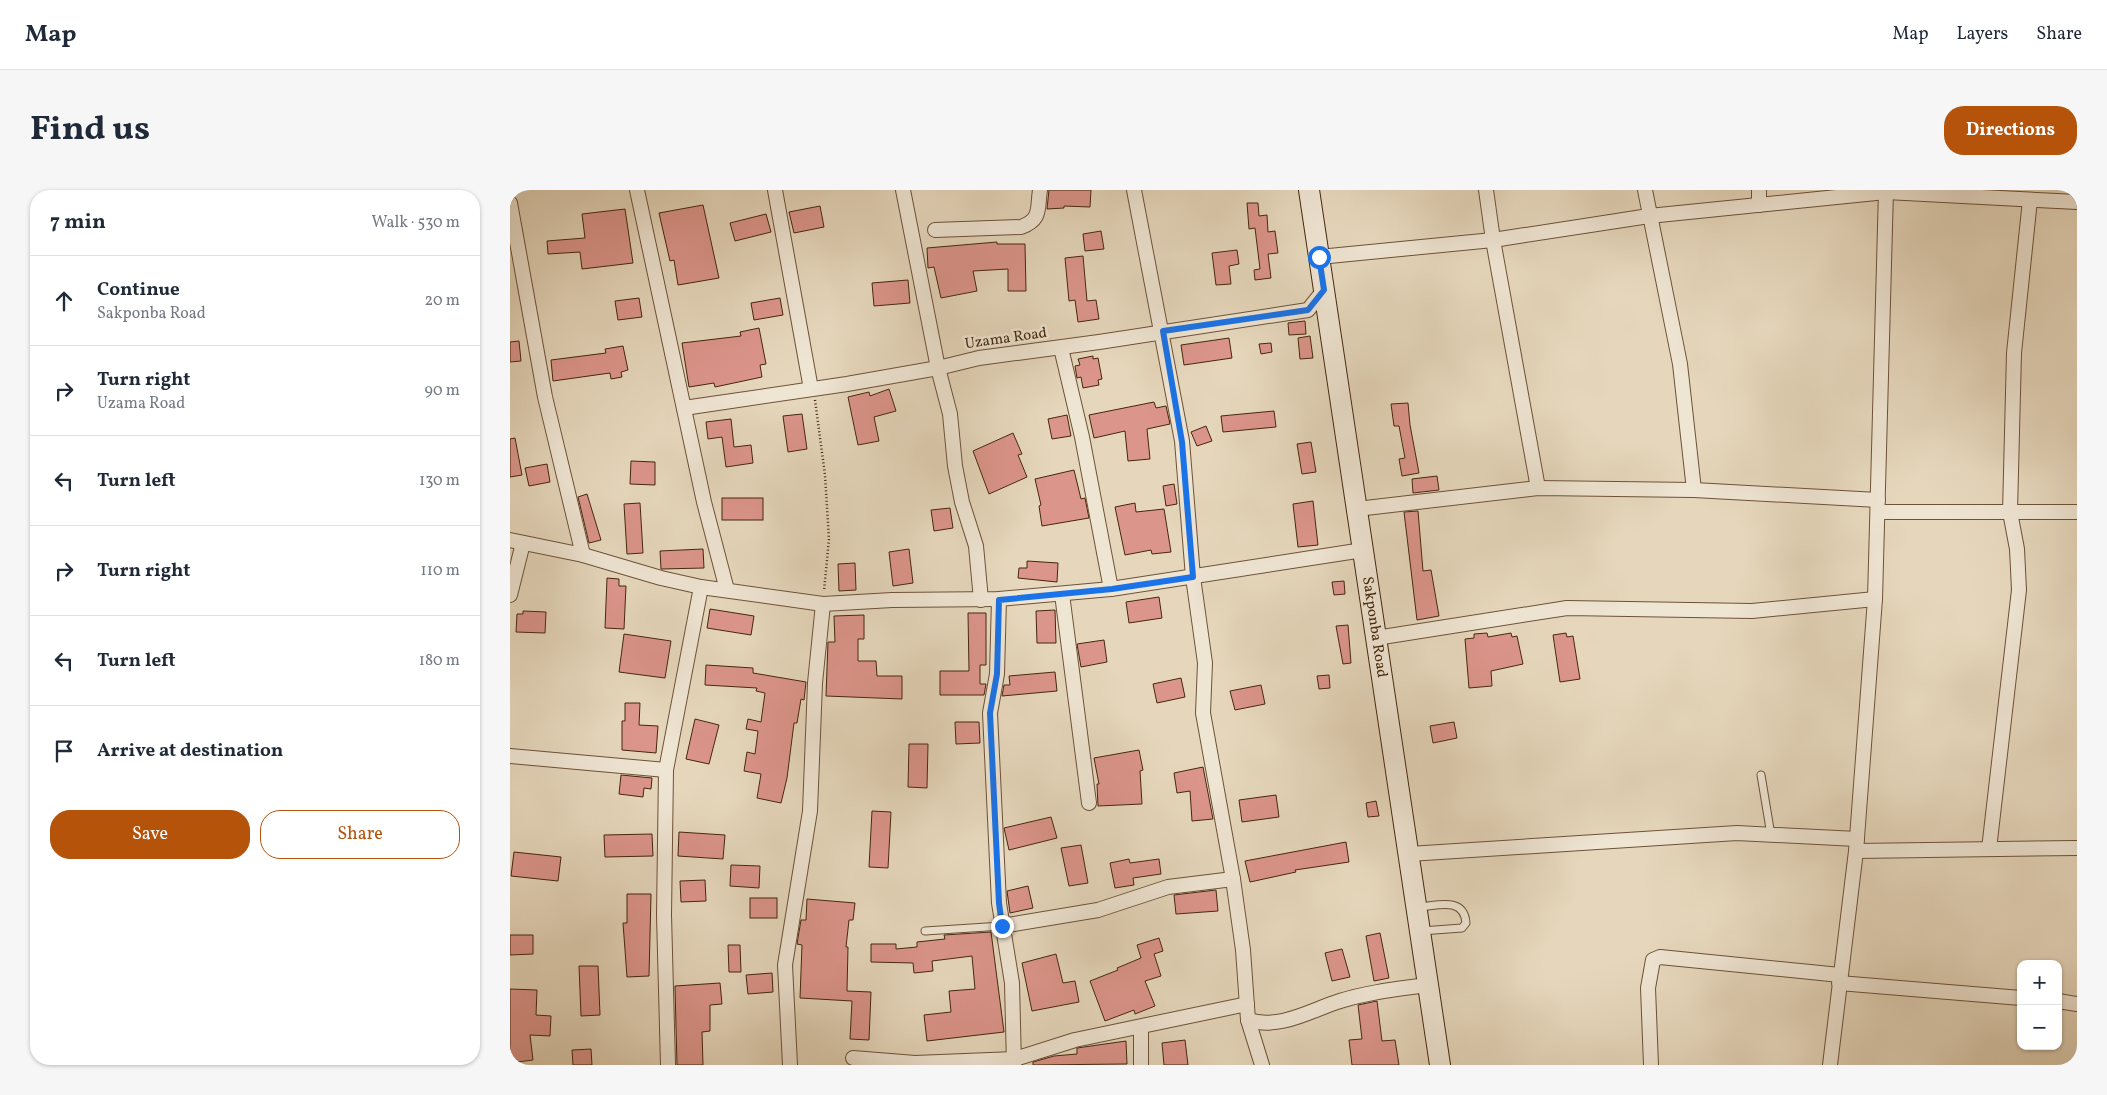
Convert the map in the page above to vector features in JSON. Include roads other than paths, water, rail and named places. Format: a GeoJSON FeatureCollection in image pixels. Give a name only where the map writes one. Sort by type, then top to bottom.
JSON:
{"type":"FeatureCollection","features":[{"type":"Feature","properties":{"kind":"main road","name":"Sakponba Road"},"geometry":{"type":"LineString","coordinates":[[1309,190],[1440,1065]]}},
{"type":"Feature","properties":{"kind":"street"},"geometry":{"type":"LineString","coordinates":[[637,190],[704,502],[726,590]]}},
{"type":"Feature","properties":{"kind":"street"},"geometry":{"type":"LineString","coordinates":[[775,190],[811,389]]}},
{"type":"Feature","properties":{"kind":"street"},"geometry":{"type":"LineString","coordinates":[[903,190],[938,368],[950,414],[955,466],[962,502],[976,546],[981,600]]}},
{"type":"Feature","properties":{"kind":"street"},"geometry":{"type":"LineString","coordinates":[[935,230],[986,227],[1010,228],[1032,223],[1037,214],[1040,190]]}},
{"type":"Feature","properties":{"kind":"street"},"geometry":{"type":"LineString","coordinates":[[1134,190],[1163,331],[1182,442],[1193,577],[1204,656],[1203,713],[1233,879],[1248,1020],[1262,1065]]}},
{"type":"Feature","properties":{"kind":"street"},"geometry":{"type":"LineString","coordinates":[[1486,190],[1493,240],[1538,488]]}},
{"type":"Feature","properties":{"kind":"street"},"geometry":{"type":"LineString","coordinates":[[1645,190],[1680,364],[1694,490]]}},
{"type":"Feature","properties":{"kind":"street"},"geometry":{"type":"LineString","coordinates":[[1759,190],[1759,205]]}},
{"type":"Feature","properties":{"kind":"street"},"geometry":{"type":"LineString","coordinates":[[1319,257],[1493,240],[1649,216],[1886,191],[2077,202]]}},
{"type":"Feature","properties":{"kind":"street"},"geometry":{"type":"LineString","coordinates":[[1830,1065],[1856,845],[1875,599],[1886,191]]}},
{"type":"Feature","properties":{"kind":"street"},"geometry":{"type":"LineString","coordinates":[[1989,849],[2019,590],[2017,549],[2010,512],[2014,353],[2030,200]]}},
{"type":"Feature","properties":{"kind":"street"},"geometry":{"type":"LineString","coordinates":[[510,203],[545,397],[583,555]]}},
{"type":"Feature","properties":{"kind":"street","name":"Uzama Road"},"geometry":{"type":"LineString","coordinates":[[684,408],[938,368],[979,358],[1061,348],[1308,310],[1324,290]]}},
{"type":"Feature","properties":{"kind":"street"},"geometry":{"type":"LineString","coordinates":[[1061,348],[1082,437],[1112,589]]}},
{"type":"Feature","properties":{"kind":"street"},"geometry":{"type":"LineString","coordinates":[[1357,510],[1538,488],[1694,490],[1878,506],[2010,512],[2077,512]]}},
{"type":"Feature","properties":{"kind":"street"},"geometry":{"type":"LineString","coordinates":[[510,595],[516,541],[583,555],[701,587],[823,604],[999,600],[1112,589],[1363,550]]}},
{"type":"Feature","properties":{"kind":"street"},"geometry":{"type":"LineString","coordinates":[[668,1065],[664,915],[666,770],[701,587]]}},
{"type":"Feature","properties":{"kind":"street"},"geometry":{"type":"LineString","coordinates":[[1062,594],[1088,803]]}},
{"type":"Feature","properties":{"kind":"street"},"geometry":{"type":"LineString","coordinates":[[1376,638],[1567,608],[1752,611],[1875,599]]}},
{"type":"Feature","properties":{"kind":"street"},"geometry":{"type":"LineString","coordinates":[[999,600],[997,674],[990,713],[999,903],[1013,990],[1014,1062]]}},
{"type":"Feature","properties":{"kind":"street"},"geometry":{"type":"LineString","coordinates":[[790,1065],[785,965],[810,811],[815,683],[823,604]]}},
{"type":"Feature","properties":{"kind":"street"},"geometry":{"type":"LineString","coordinates":[[510,756],[666,770]]}},
{"type":"Feature","properties":{"kind":"street"},"geometry":{"type":"LineString","coordinates":[[1409,854],[1737,833],[1856,845],[1989,849],[2077,848]]}},
{"type":"Feature","properties":{"kind":"street"},"geometry":{"type":"LineString","coordinates":[[1002,926],[1098,910],[1168,888],[1233,879]]}},
{"type":"Feature","properties":{"kind":"street"},"geometry":{"type":"LineString","coordinates":[[1651,1065],[1648,988],[1653,960],[1660,957],[1839,979],[2017,998]]}},
{"type":"Feature","properties":{"kind":"street"},"geometry":{"type":"LineString","coordinates":[[1248,1020],[1262,1024],[1280,1022],[1340,1001],[1427,985]]}},
{"type":"Feature","properties":{"kind":"street"},"geometry":{"type":"LineString","coordinates":[[2062,1002],[2077,1004]]}},
{"type":"Feature","properties":{"kind":"street"},"geometry":{"type":"LineString","coordinates":[[853,1058],[915,1063],[1014,1062],[1075,1040],[1141,1028],[1247,1004]]}},
{"type":"Feature","properties":{"kind":"street"},"geometry":{"type":"LineString","coordinates":[[1141,1028],[1141,1065]]}},
{"type":"Feature","properties":{"kind":"lane"},"geometry":{"type":"LineString","coordinates":[[1761,774],[1771,835]]}},
{"type":"Feature","properties":{"kind":"lane"},"geometry":{"type":"LineString","coordinates":[[1417,908],[1454,905],[1461,907],[1466,914],[1466,923],[1462,928],[1421,931]]}},
{"type":"Feature","properties":{"kind":"lane"},"geometry":{"type":"LineString","coordinates":[[925,931],[1002,926]]}}]}
